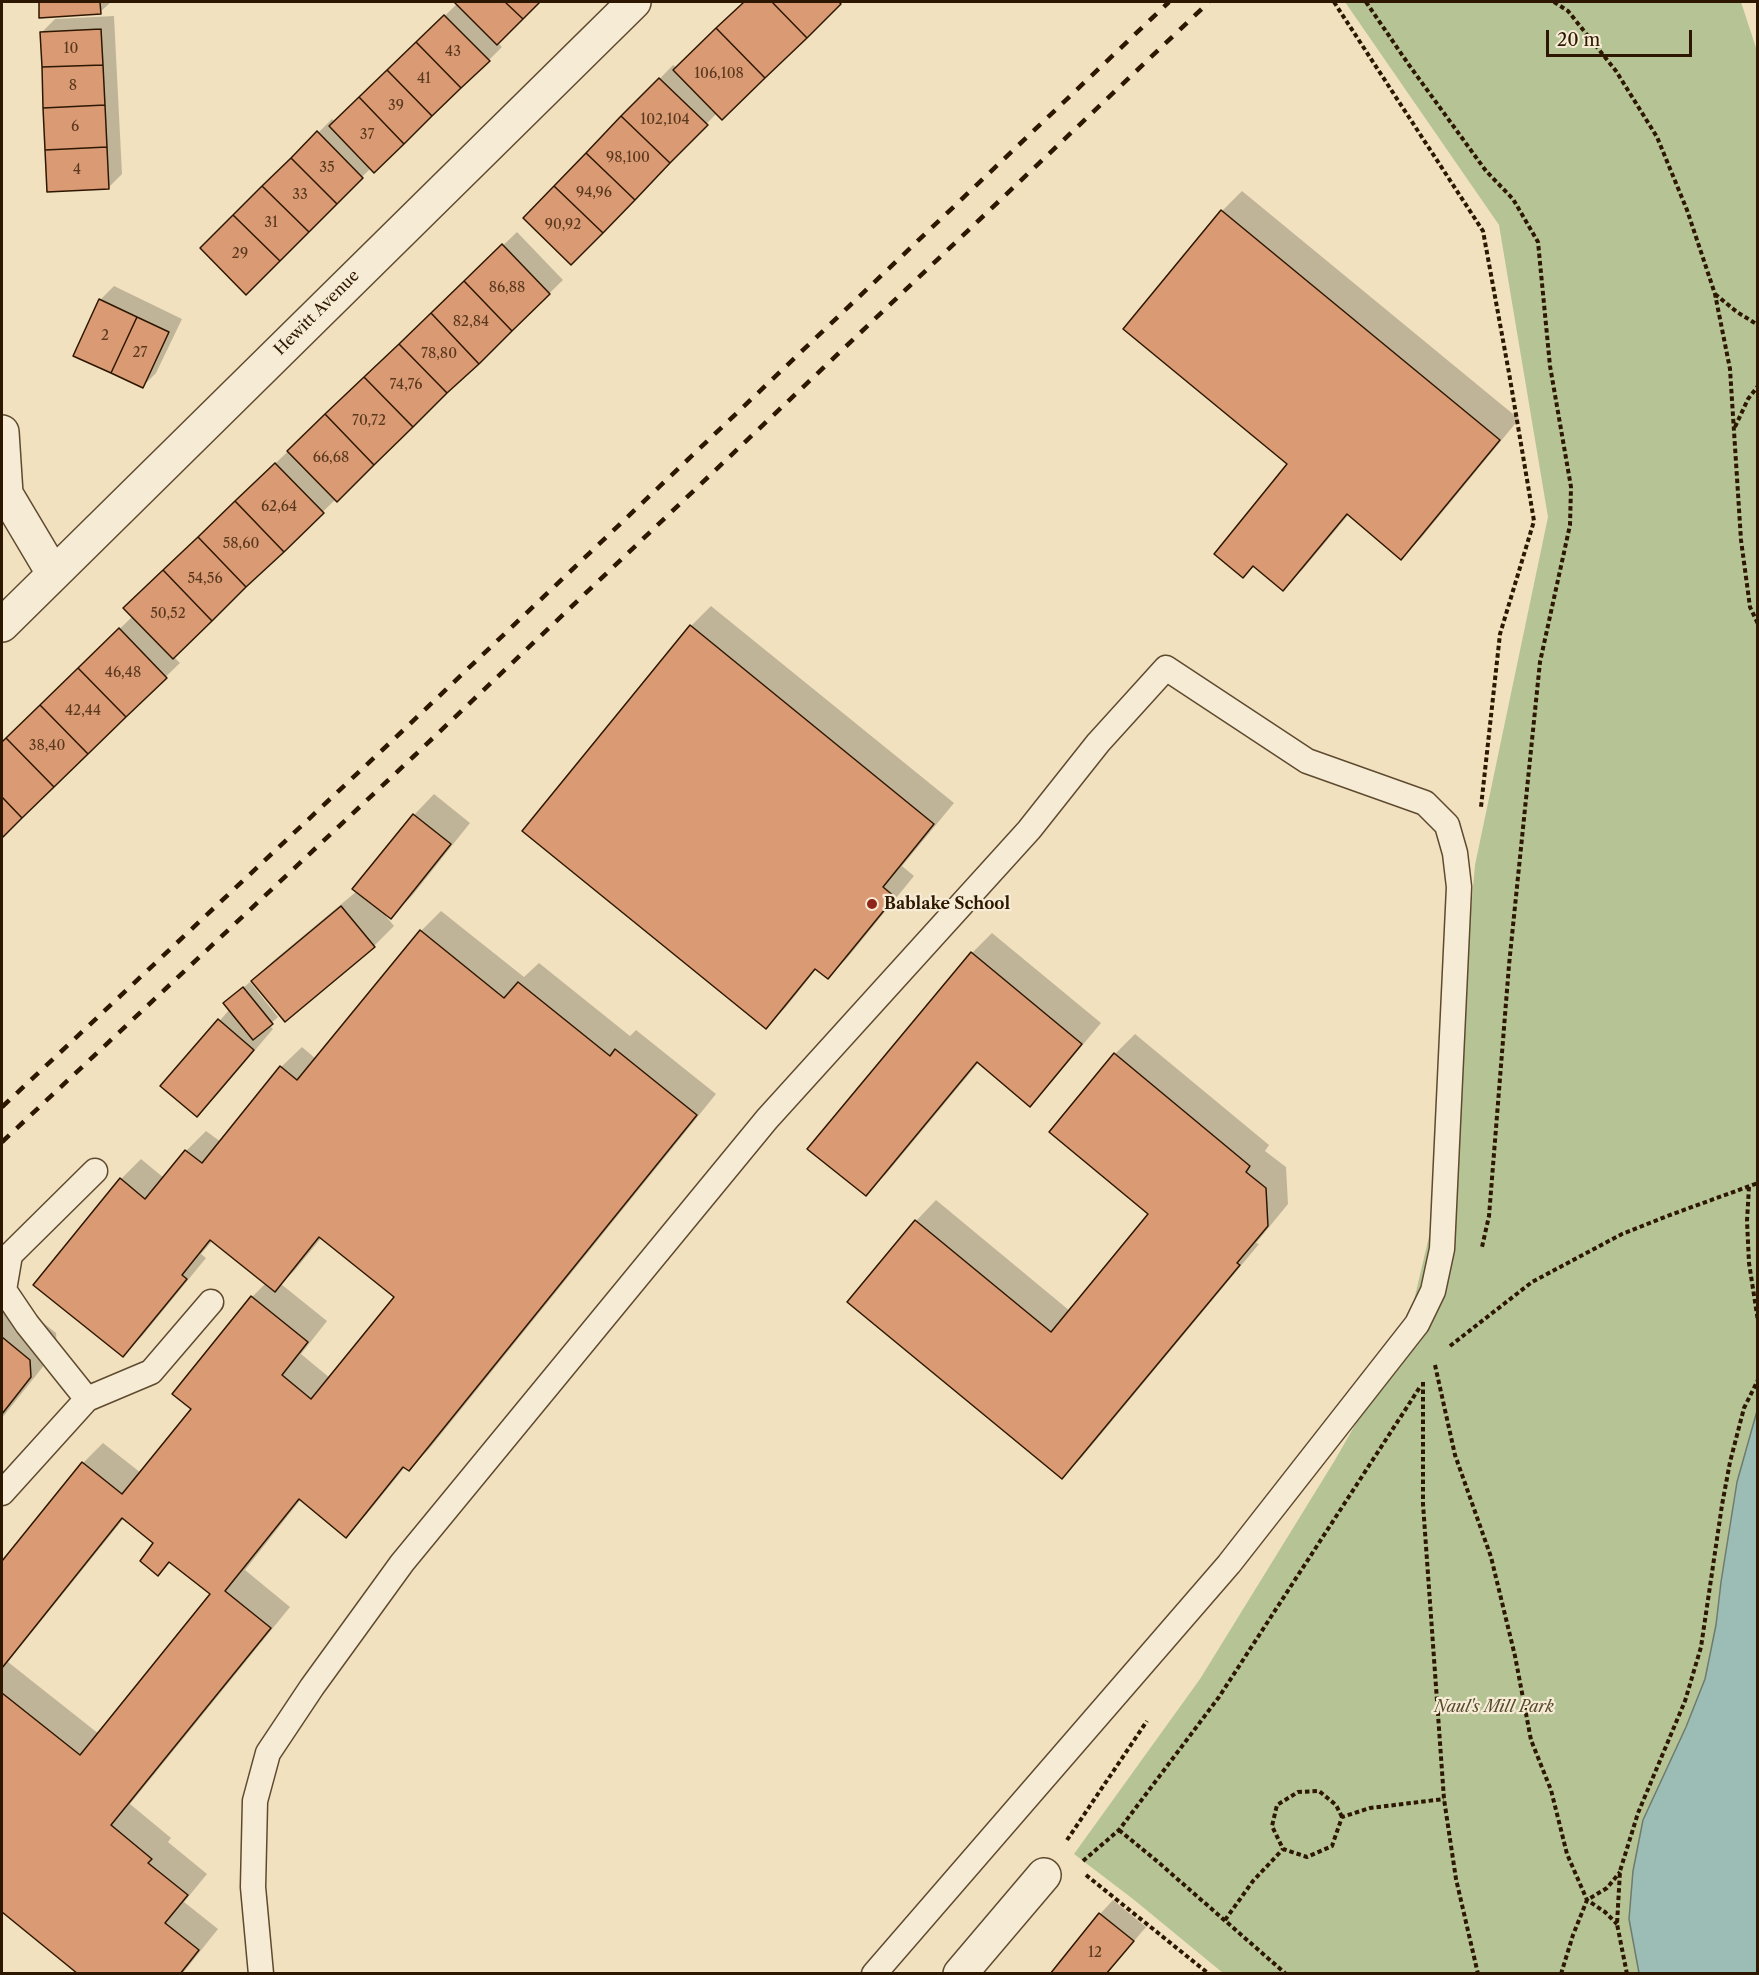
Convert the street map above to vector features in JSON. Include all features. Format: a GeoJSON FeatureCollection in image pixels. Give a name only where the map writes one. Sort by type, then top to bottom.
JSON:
{"type":"FeatureCollection","features":[{"type":"Feature","properties":{"kind":"street","name":"Hewitt Avenue"},"geometry":{"type":"LineString","coordinates":[[2,625],[634,2]]}},
{"type":"Feature","properties":{"kind":"street"},"geometry":{"type":"LineString","coordinates":[[2,432],[6,494],[53,573]]}},
{"type":"Feature","properties":{"kind":"street"},"geometry":{"type":"LineString","coordinates":[[960,1974],[1039,1881]]}},
{"type":"Feature","properties":{"kind":"lane"},"geometry":{"type":"LineString","coordinates":[[261,1974],[253,1887],[255,1801],[268,1753],[312,1687],[402,1563],[767,1119],[1029,830],[1098,743],[1166,668],[1307,761],[1425,803],[1447,825],[1455,853],[1459,887],[1442,1249],[1433,1291],[1417,1324],[1244,1546],[874,1974]]}},
{"type":"Feature","properties":{"kind":"lane"},"geometry":{"type":"LineString","coordinates":[[87,1399],[27,1324],[4,1290],[10,1255],[95,1171]]}},
{"type":"Feature","properties":{"kind":"lane"},"geometry":{"type":"LineString","coordinates":[[2,1493],[87,1399],[151,1372],[212,1302]]}},
{"type":"Feature","properties":{"kind":"path"},"geometry":{"type":"LineString","coordinates":[[1334,2],[1482,231],[1509,373],[1534,521],[1500,634],[1479,816]]}},
{"type":"Feature","properties":{"kind":"path"},"geometry":{"type":"LineString","coordinates":[[1366,2],[1486,171],[1513,199],[1538,242],[1550,366],[1571,487],[1570,525],[1540,662],[1509,965],[1489,1216],[1481,1254]]}},
{"type":"Feature","properties":{"kind":"path"},"geometry":{"type":"LineString","coordinates":[[1554,2],[1568,11],[1617,71],[1657,137],[1687,210],[1715,294],[1730,369],[1741,540],[1750,607],[1758,624]]}},
{"type":"Feature","properties":{"kind":"path"},"geometry":{"type":"LineString","coordinates":[[1715,294],[1758,325]]}},
{"type":"Feature","properties":{"kind":"path"},"geometry":{"type":"LineString","coordinates":[[1734,429],[1748,399],[1758,386]]}},
{"type":"Feature","properties":{"kind":"path"},"geometry":{"type":"LineString","coordinates":[[1442,1352],[1532,1282],[1622,1234],[1758,1183]]}},
{"type":"Feature","properties":{"kind":"path"},"geometry":{"type":"LineString","coordinates":[[1749,1187],[1747,1221],[1749,1263],[1758,1321]]}},
{"type":"Feature","properties":{"kind":"path"},"geometry":{"type":"LineString","coordinates":[[1430,1366],[1434,1359],[1455,1455],[1491,1557],[1515,1656],[1531,1740],[1551,1790],[1567,1854],[1587,1900],[1605,1912],[1617,1924]]}},
{"type":"Feature","properties":{"kind":"path"},"geometry":{"type":"LineString","coordinates":[[1039,1881],[1076,1867],[1119,1830],[1219,1697],[1426,1374]]}},
{"type":"Feature","properties":{"kind":"path"},"geometry":{"type":"LineString","coordinates":[[1627,1974],[1617,1924],[1620,1871],[1638,1813],[1685,1701],[1701,1647],[1730,1462],[1744,1408],[1758,1380]]}},
{"type":"Feature","properties":{"kind":"path"},"geometry":{"type":"LineString","coordinates":[[1423,1382],[1424,1504],[1444,1799],[1456,1879],[1478,1974]]}},
{"type":"Feature","properties":{"kind":"path"},"geometry":{"type":"LineString","coordinates":[[1039,1881],[1149,1718]]}},
{"type":"Feature","properties":{"kind":"path"},"geometry":{"type":"LineString","coordinates":[[1318,1791],[1336,1805],[1342,1818],[1332,1846],[1307,1857],[1283,1848],[1272,1826],[1277,1805],[1298,1792],[1318,1791]]}},
{"type":"Feature","properties":{"kind":"path"},"geometry":{"type":"LineString","coordinates":[[1342,1818],[1370,1808],[1444,1799]]}},
{"type":"Feature","properties":{"kind":"path"},"geometry":{"type":"LineString","coordinates":[[1119,1830],[1286,1974]]}},
{"type":"Feature","properties":{"kind":"path"},"geometry":{"type":"LineString","coordinates":[[1225,1920],[1253,1881],[1283,1848]]}},
{"type":"Feature","properties":{"kind":"path"},"geometry":{"type":"LineString","coordinates":[[1076,1867],[1209,1974]]}},
{"type":"Feature","properties":{"kind":"path"},"geometry":{"type":"LineString","coordinates":[[1561,1974],[1587,1900],[1607,1888],[1620,1871]]}},
{"type":"Feature","properties":{"kind":"green space","name":"Naul's Mill Park"},"geometry":{"type":"Polygon","coordinates":[[[1345,2],[1741,2],[1758,54],[1757,1973],[1223,1973],[1074,1854],[1200,1679],[1335,1460],[1387,1369],[1411,1313],[1431,1228],[1454,1103],[1475,865],[1548,517],[1499,225],[1345,2]]]}},
{"type":"Feature","properties":{"kind":"water"},"geometry":{"type":"Polygon","coordinates":[[[1757,1411],[1757,1973],[1639,1973],[1629,1919],[1633,1871],[1643,1820],[1686,1727],[1705,1679],[1716,1625],[1737,1482],[1757,1411]]]}},
{"type":"Feature","properties":{"kind":"building"},"geometry":{"type":"Polygon","coordinates":[[[39,2],[100,2],[101,14],[39,18],[39,2]]]}},
{"type":"Feature","properties":{"kind":"building"},"geometry":{"type":"Polygon","coordinates":[[[454,2],[505,2],[523,19],[497,45],[454,2]]]}},
{"type":"Feature","properties":{"kind":"building"},"geometry":{"type":"Polygon","coordinates":[[[505,2],[540,2],[523,19],[505,2]]]}},
{"type":"Feature","properties":{"kind":"building"},"geometry":{"type":"Polygon","coordinates":[[[744,2],[772,2],[807,38],[765,78],[716,28],[744,2]]]}},
{"type":"Feature","properties":{"kind":"building"},"geometry":{"type":"Polygon","coordinates":[[[772,2],[839,2],[841,4],[807,38],[772,2]]]}},
{"type":"Feature","properties":{"kind":"building"},"geometry":{"type":"Polygon","coordinates":[[[444,15],[490,61],[461,88],[416,42],[444,15]]]}},
{"type":"Feature","properties":{"kind":"building"},"geometry":{"type":"Polygon","coordinates":[[[716,28],[765,78],[722,120],[673,70],[716,28]]]}},
{"type":"Feature","properties":{"kind":"building"},"geometry":{"type":"Polygon","coordinates":[[[101,29],[103,65],[42,67],[40,32],[101,29]]]}},
{"type":"Feature","properties":{"kind":"building"},"geometry":{"type":"Polygon","coordinates":[[[416,42],[461,88],[432,116],[387,70],[416,42]]]}},
{"type":"Feature","properties":{"kind":"building"},"geometry":{"type":"Polygon","coordinates":[[[103,65],[105,105],[43,108],[42,67],[103,65]]]}},
{"type":"Feature","properties":{"kind":"building"},"geometry":{"type":"Polygon","coordinates":[[[387,70],[432,116],[404,144],[359,97],[387,70]]]}},
{"type":"Feature","properties":{"kind":"building"},"geometry":{"type":"Polygon","coordinates":[[[659,78],[708,125],[670,163],[621,116],[659,78]]]}},
{"type":"Feature","properties":{"kind":"building"},"geometry":{"type":"Polygon","coordinates":[[[359,97],[404,144],[374,173],[329,126],[359,97]]]}},
{"type":"Feature","properties":{"kind":"building"},"geometry":{"type":"Polygon","coordinates":[[[105,105],[107,147],[45,150],[43,108],[105,105]]]}},
{"type":"Feature","properties":{"kind":"building"},"geometry":{"type":"Polygon","coordinates":[[[621,116],[670,163],[635,200],[586,153],[621,116]]]}},
{"type":"Feature","properties":{"kind":"building"},"geometry":{"type":"Polygon","coordinates":[[[317,131],[363,178],[337,204],[291,158],[317,131]]]}},
{"type":"Feature","properties":{"kind":"building"},"geometry":{"type":"Polygon","coordinates":[[[107,147],[109,189],[47,192],[45,150],[107,147]]]}},
{"type":"Feature","properties":{"kind":"building"},"geometry":{"type":"Polygon","coordinates":[[[586,153],[635,200],[603,233],[554,186],[586,153]]]}},
{"type":"Feature","properties":{"kind":"building"},"geometry":{"type":"Polygon","coordinates":[[[291,158],[337,204],[309,232],[262,186],[291,158]]]}},
{"type":"Feature","properties":{"kind":"building"},"geometry":{"type":"Polygon","coordinates":[[[262,186],[309,232],[280,261],[233,215],[262,186]]]}},
{"type":"Feature","properties":{"kind":"building"},"geometry":{"type":"Polygon","coordinates":[[[554,186],[603,233],[571,265],[523,218],[554,186]]]}},
{"type":"Feature","properties":{"kind":"building"},"geometry":{"type":"Polygon","coordinates":[[[1221,210],[1500,440],[1401,560],[1347,514],[1283,591],[1253,566],[1243,578],[1214,554],[1287,464],[1123,329],[1221,210]]]}},
{"type":"Feature","properties":{"kind":"building"},"geometry":{"type":"Polygon","coordinates":[[[233,215],[280,261],[246,295],[200,248],[233,215]]]}},
{"type":"Feature","properties":{"kind":"building"},"geometry":{"type":"Polygon","coordinates":[[[502,244],[550,294],[512,331],[464,281],[502,244]]]}},
{"type":"Feature","properties":{"kind":"building"},"geometry":{"type":"Polygon","coordinates":[[[464,281],[512,331],[479,364],[431,313],[464,281]]]}},
{"type":"Feature","properties":{"kind":"building"},"geometry":{"type":"Polygon","coordinates":[[[99,299],[137,317],[111,373],[73,356],[99,299]]]}},
{"type":"Feature","properties":{"kind":"building"},"geometry":{"type":"Polygon","coordinates":[[[431,313],[479,364],[447,393],[399,344],[431,313]]]}},
{"type":"Feature","properties":{"kind":"building"},"geometry":{"type":"Polygon","coordinates":[[[137,317],[169,332],[143,388],[111,373],[137,317]]]}},
{"type":"Feature","properties":{"kind":"building"},"geometry":{"type":"Polygon","coordinates":[[[399,344],[447,393],[413,427],[364,377],[399,344]]]}},
{"type":"Feature","properties":{"kind":"building"},"geometry":{"type":"Polygon","coordinates":[[[364,377],[413,427],[374,465],[325,414],[364,377]]]}},
{"type":"Feature","properties":{"kind":"building"},"geometry":{"type":"Polygon","coordinates":[[[325,414],[374,465],[337,502],[287,451],[325,414]]]}},
{"type":"Feature","properties":{"kind":"building"},"geometry":{"type":"Polygon","coordinates":[[[275,463],[324,513],[284,552],[235,501],[275,463]]]}},
{"type":"Feature","properties":{"kind":"building"},"geometry":{"type":"Polygon","coordinates":[[[235,501],[284,552],[246,587],[198,537],[235,501]]]}},
{"type":"Feature","properties":{"kind":"building"},"geometry":{"type":"Polygon","coordinates":[[[198,537],[246,587],[212,621],[163,570],[198,537]]]}},
{"type":"Feature","properties":{"kind":"building"},"geometry":{"type":"Polygon","coordinates":[[[163,570],[212,621],[173,659],[123,608],[163,570]]]}},
{"type":"Feature","properties":{"kind":"building"},"geometry":{"type":"Polygon","coordinates":[[[690,625],[934,824],[883,887],[895,897],[828,979],[815,969],[766,1029],[522,831],[690,625]]]}},
{"type":"Feature","properties":{"kind":"building"},"geometry":{"type":"Polygon","coordinates":[[[119,628],[167,678],[126,717],[78,668],[119,628]]]}},
{"type":"Feature","properties":{"kind":"building"},"geometry":{"type":"Polygon","coordinates":[[[78,668],[126,717],[88,754],[40,705],[78,668]]]}},
{"type":"Feature","properties":{"kind":"building"},"geometry":{"type":"Polygon","coordinates":[[[40,705],[88,754],[54,787],[6,738],[40,705]]]}},
{"type":"Feature","properties":{"kind":"building"},"geometry":{"type":"Polygon","coordinates":[[[6,738],[54,787],[22,818],[2,797],[2,742],[6,738]]]}},
{"type":"Feature","properties":{"kind":"building"},"geometry":{"type":"Polygon","coordinates":[[[2,797],[22,818],[2,838],[2,797]]]}},
{"type":"Feature","properties":{"kind":"building"},"geometry":{"type":"Polygon","coordinates":[[[413,814],[451,844],[391,919],[352,889],[413,814]]]}},
{"type":"Feature","properties":{"kind":"building"},"geometry":{"type":"Polygon","coordinates":[[[341,906],[375,947],[285,1022],[251,981],[341,906]]]}},
{"type":"Feature","properties":{"kind":"building"},"geometry":{"type":"Polygon","coordinates":[[[420,930],[504,998],[518,982],[610,1056],[615,1049],[697,1115],[409,1471],[403,1467],[346,1538],[299,1499],[225,1591],[271,1628],[111,1825],[152,1859],[148,1863],[188,1895],[165,1923],[199,1950],[180,1974],[78,1974],[2,1912],[2,1693],[80,1755],[210,1594],[169,1562],[158,1576],[140,1561],[153,1543],[122,1518],[2,1668],[2,1561],[82,1462],[122,1494],[191,1409],[172,1394],[251,1296],[308,1342],[282,1375],[311,1399],[394,1297],[319,1237],[275,1292],[210,1240],[182,1275],[187,1279],[123,1357],[33,1285],[120,1178],[145,1199],[185,1150],[202,1163],[280,1066],[297,1080],[420,930]]]}},
{"type":"Feature","properties":{"kind":"building"},"geometry":{"type":"Polygon","coordinates":[[[971,952],[1082,1044],[1030,1107],[977,1062],[866,1196],[807,1149],[971,952]]]}},
{"type":"Feature","properties":{"kind":"building"},"geometry":{"type":"Polygon","coordinates":[[[243,987],[273,1024],[253,1040],[223,1003],[243,987]]]}},
{"type":"Feature","properties":{"kind":"building"},"geometry":{"type":"Polygon","coordinates":[[[218,1019],[254,1050],[197,1117],[160,1086],[218,1019]]]}},
{"type":"Feature","properties":{"kind":"building"},"geometry":{"type":"Polygon","coordinates":[[[1114,1053],[1250,1166],[1246,1172],[1266,1188],[1268,1226],[1237,1263],[1240,1265],[1062,1479],[847,1302],[915,1220],[1051,1332],[1148,1214],[1049,1132],[1114,1053]]]}},
{"type":"Feature","properties":{"kind":"building"},"geometry":{"type":"Polygon","coordinates":[[[2,1337],[30,1360],[31,1377],[2,1414],[2,1337]]]}},
{"type":"Feature","properties":{"kind":"building"},"geometry":{"type":"Polygon","coordinates":[[[1099,1913],[1134,1941],[1106,1974],[1050,1974],[1099,1913]]]}},
{"type":"Feature","properties":{"kind":"railway"},"geometry":{"type":"LineString","coordinates":[[2,1107],[394,739],[1169,2]]}},
{"type":"Feature","properties":{"kind":"railway"},"geometry":{"type":"LineString","coordinates":[[2,1142],[414,756],[1209,2]]}},
{"type":"Feature","properties":{"kind":"place","name":"Bablake School"},"geometry":{"type":"Point","coordinates":[872,904]}}]}
